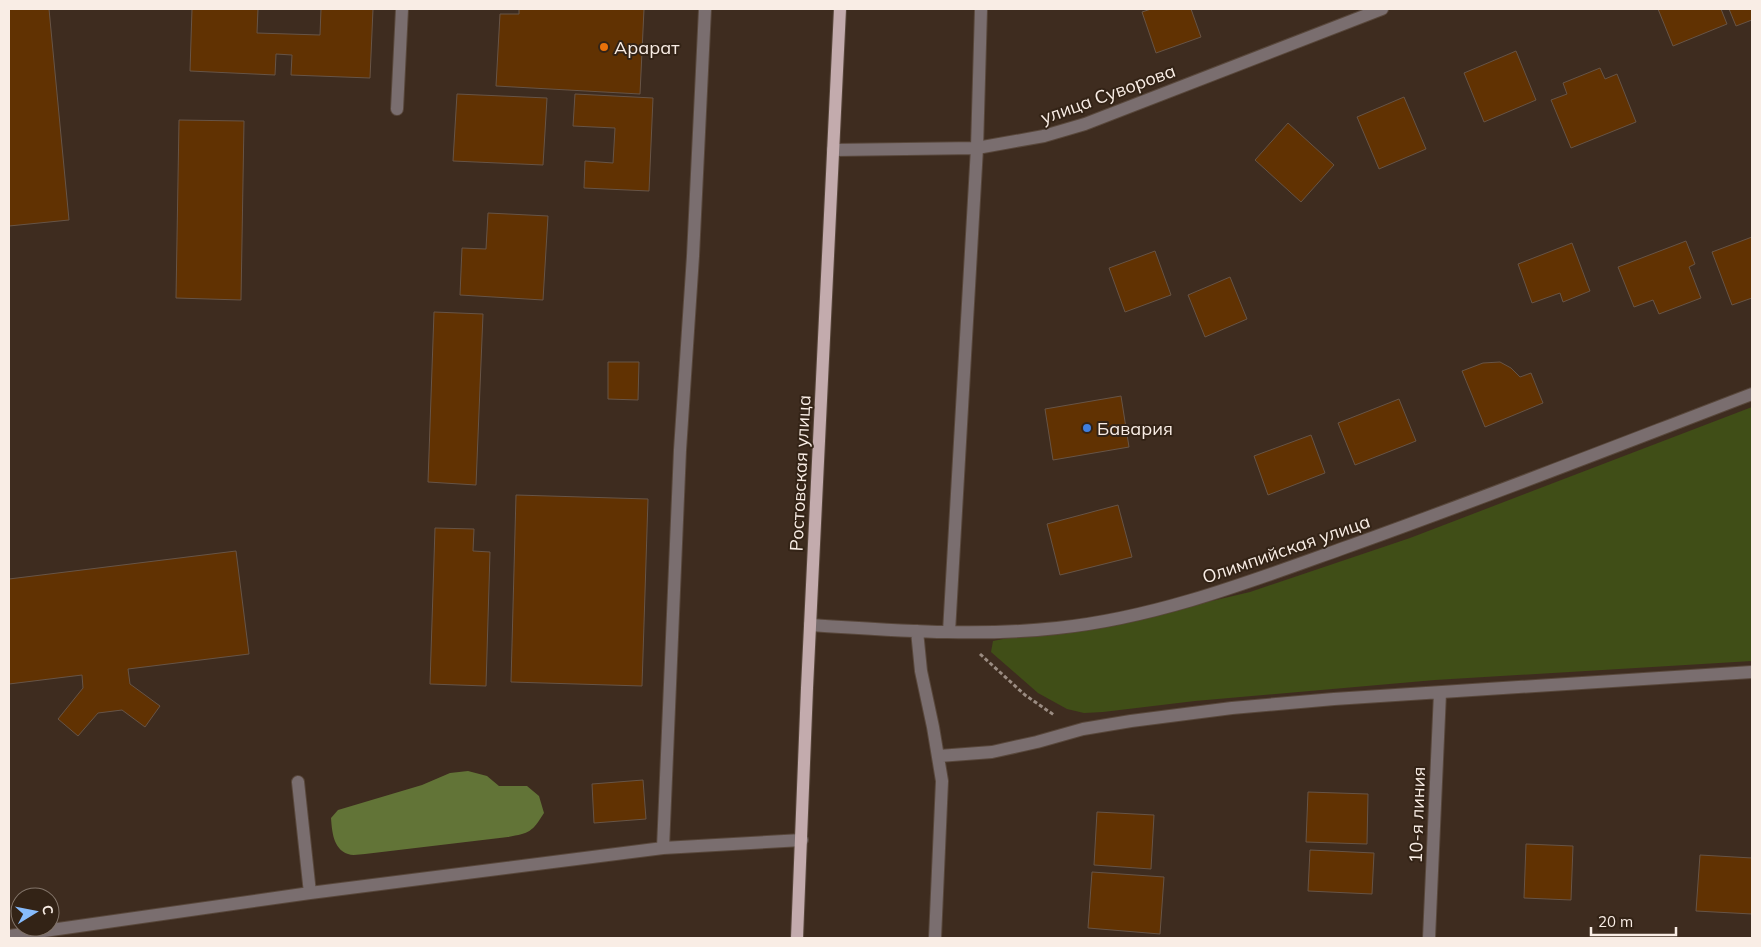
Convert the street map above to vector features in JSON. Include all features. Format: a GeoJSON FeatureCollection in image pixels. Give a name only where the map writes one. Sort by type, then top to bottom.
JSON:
{"type":"FeatureCollection","features":[{"type":"Feature","properties":{"kind":"main road","name":"Ростовская улица"},"geometry":{"type":"LineString","coordinates":[[797,938],[840,9]]}},
{"type":"Feature","properties":{"kind":"street"},"geometry":{"type":"LineString","coordinates":[[397,109],[402,9]]}},
{"type":"Feature","properties":{"kind":"street"},"geometry":{"type":"LineString","coordinates":[[663,848],[680,450],[693,256],[705,9]]}},
{"type":"Feature","properties":{"kind":"street"},"geometry":{"type":"LineString","coordinates":[[954,632],[977,148],[981,9]]}},
{"type":"Feature","properties":{"kind":"street","name":"улица Суворова"},"geometry":{"type":"LineString","coordinates":[[833,150],[977,148],[1044,136],[1085,124],[1382,9]]}},
{"type":"Feature","properties":{"kind":"street","name":"Олимпийская улица"},"geometry":{"type":"LineString","coordinates":[[810,625],[954,632],[1056,628],[1163,609],[1254,580],[1412,524],[1752,394]]}},
{"type":"Feature","properties":{"kind":"street"},"geometry":{"type":"LineString","coordinates":[[917,631],[921,672],[939,756],[942,781],[935,938]]}},
{"type":"Feature","properties":{"kind":"street"},"geometry":{"type":"LineString","coordinates":[[939,756],[992,752],[1083,729],[1232,708],[1752,672]]}},
{"type":"Feature","properties":{"kind":"street","name":"10-я линия"},"geometry":{"type":"LineString","coordinates":[[1429,938],[1440,693]]}},
{"type":"Feature","properties":{"kind":"street"},"geometry":{"type":"LineString","coordinates":[[298,782],[310,893]]}},
{"type":"Feature","properties":{"kind":"street"},"geometry":{"type":"LineString","coordinates":[[9,936],[310,893],[663,848],[802,840]]}},
{"type":"Feature","properties":{"kind":"path"},"geometry":{"type":"LineString","coordinates":[[954,632],[1025,695],[1049,712],[1083,729]]}},
{"type":"Feature","properties":{"kind":"green space"},"geometry":{"type":"Polygon","coordinates":[[[1752,407],[1752,661],[1435,680],[1195,701],[1084,713],[1067,709],[1038,693],[991,652],[993,641],[1093,629],[1250,592],[1410,538],[1752,407]]]}},
{"type":"Feature","properties":{"kind":"green space"},"geometry":{"type":"Polygon","coordinates":[[[468,771],[487,776],[499,786],[527,786],[539,796],[544,813],[530,831],[508,837],[354,855],[343,852],[336,844],[331,818],[338,810],[422,785],[450,773],[468,771]]]}},
{"type":"Feature","properties":{"kind":"building"},"geometry":{"type":"Polygon","coordinates":[[[9,9],[49,9],[69,220],[9,226],[9,9]]]}},
{"type":"Feature","properties":{"kind":"building"},"geometry":{"type":"Polygon","coordinates":[[[192,9],[258,9],[257,33],[320,35],[321,9],[373,9],[370,78],[291,75],[292,55],[276,54],[275,75],[190,71],[192,9]]]}},
{"type":"Feature","properties":{"kind":"building"},"geometry":{"type":"Polygon","coordinates":[[[519,9],[644,9],[640,94],[496,86],[500,14],[519,14],[519,9]]]}},
{"type":"Feature","properties":{"kind":"building"},"geometry":{"type":"Polygon","coordinates":[[[1151,9],[1191,9],[1201,37],[1156,53],[1142,12],[1151,9]]]}},
{"type":"Feature","properties":{"kind":"building"},"geometry":{"type":"Polygon","coordinates":[[[1658,9],[1721,9],[1727,24],[1673,46],[1658,9]]]}},
{"type":"Feature","properties":{"kind":"building"},"geometry":{"type":"Polygon","coordinates":[[[1729,9],[1752,9],[1752,20],[1736,26],[1729,9]]]}},
{"type":"Feature","properties":{"kind":"building"},"geometry":{"type":"Polygon","coordinates":[[[1516,51],[1536,100],[1484,122],[1464,73],[1516,51]]]}},
{"type":"Feature","properties":{"kind":"building"},"geometry":{"type":"Polygon","coordinates":[[[1600,68],[1605,79],[1617,74],[1636,122],[1571,148],[1551,100],[1567,94],[1563,83],[1600,68]]]}},
{"type":"Feature","properties":{"kind":"building"},"geometry":{"type":"Polygon","coordinates":[[[457,94],[547,98],[543,165],[453,161],[457,94]]]}},
{"type":"Feature","properties":{"kind":"building"},"geometry":{"type":"Polygon","coordinates":[[[575,94],[653,98],[649,191],[584,188],[585,161],[613,163],[615,128],[573,126],[575,94]]]}},
{"type":"Feature","properties":{"kind":"building"},"geometry":{"type":"Polygon","coordinates":[[[1404,97],[1426,149],[1379,169],[1357,117],[1404,97]]]}},
{"type":"Feature","properties":{"kind":"building"},"geometry":{"type":"Polygon","coordinates":[[[179,120],[244,121],[241,300],[176,298],[179,120]]]}},
{"type":"Feature","properties":{"kind":"building"},"geometry":{"type":"Polygon","coordinates":[[[1288,123],[1334,165],[1301,202],[1255,160],[1288,123]]]}},
{"type":"Feature","properties":{"kind":"building"},"geometry":{"type":"Polygon","coordinates":[[[488,213],[548,216],[543,300],[460,295],[462,248],[486,249],[488,213]]]}},
{"type":"Feature","properties":{"kind":"building"},"geometry":{"type":"Polygon","coordinates":[[[1752,237],[1752,298],[1732,305],[1712,252],[1752,237]]]}},
{"type":"Feature","properties":{"kind":"building"},"geometry":{"type":"Polygon","coordinates":[[[1686,241],[1695,264],[1689,267],[1701,298],[1659,314],[1653,300],[1634,307],[1618,267],[1686,241]]]}},
{"type":"Feature","properties":{"kind":"building"},"geometry":{"type":"Polygon","coordinates":[[[1572,243],[1590,291],[1563,302],[1560,293],[1532,303],[1518,264],[1572,243]]]}},
{"type":"Feature","properties":{"kind":"building"},"geometry":{"type":"Polygon","coordinates":[[[1155,251],[1171,295],[1125,312],[1109,268],[1155,251]]]}},
{"type":"Feature","properties":{"kind":"building"},"geometry":{"type":"Polygon","coordinates":[[[1230,277],[1247,319],[1205,337],[1188,295],[1230,277]]]}},
{"type":"Feature","properties":{"kind":"building"},"geometry":{"type":"Polygon","coordinates":[[[434,312],[483,314],[476,485],[428,482],[434,312]]]}},
{"type":"Feature","properties":{"kind":"building"},"geometry":{"type":"Polygon","coordinates":[[[608,362],[639,362],[638,400],[608,399],[608,362]]]}},
{"type":"Feature","properties":{"kind":"building"},"geometry":{"type":"Polygon","coordinates":[[[1500,362],[1511,368],[1520,377],[1531,373],[1543,403],[1485,427],[1462,371],[1483,363],[1500,362]]]}},
{"type":"Feature","properties":{"kind":"building","name":"Бавария"},"geometry":{"type":"Polygon","coordinates":[[[1121,396],[1129,447],[1053,460],[1045,409],[1121,396]]]}},
{"type":"Feature","properties":{"kind":"building"},"geometry":{"type":"Polygon","coordinates":[[[1399,399],[1416,441],[1355,465],[1338,423],[1399,399]]]}},
{"type":"Feature","properties":{"kind":"building"},"geometry":{"type":"Polygon","coordinates":[[[1311,435],[1325,473],[1268,495],[1254,456],[1311,435]]]}},
{"type":"Feature","properties":{"kind":"building"},"geometry":{"type":"Polygon","coordinates":[[[516,495],[648,499],[642,686],[511,682],[516,495]]]}},
{"type":"Feature","properties":{"kind":"building"},"geometry":{"type":"Polygon","coordinates":[[[1118,505],[1132,557],[1060,575],[1047,524],[1118,505]]]}},
{"type":"Feature","properties":{"kind":"building"},"geometry":{"type":"Polygon","coordinates":[[[435,528],[474,529],[473,551],[490,552],[486,686],[430,684],[435,528]]]}},
{"type":"Feature","properties":{"kind":"building"},"geometry":{"type":"Polygon","coordinates":[[[236,551],[249,654],[128,669],[130,684],[160,706],[145,727],[122,710],[98,713],[78,736],[58,719],[83,688],[82,675],[9,684],[9,579],[236,551]]]}},
{"type":"Feature","properties":{"kind":"building"},"geometry":{"type":"Polygon","coordinates":[[[643,780],[646,819],[594,823],[592,784],[643,780]]]}},
{"type":"Feature","properties":{"kind":"building"},"geometry":{"type":"Polygon","coordinates":[[[1308,792],[1368,794],[1367,844],[1306,842],[1308,792]]]}},
{"type":"Feature","properties":{"kind":"building"},"geometry":{"type":"Polygon","coordinates":[[[1097,812],[1154,815],[1151,869],[1094,865],[1097,812]]]}},
{"type":"Feature","properties":{"kind":"building"},"geometry":{"type":"Polygon","coordinates":[[[1526,844],[1573,846],[1571,900],[1524,898],[1526,844]]]}},
{"type":"Feature","properties":{"kind":"building"},"geometry":{"type":"Polygon","coordinates":[[[1310,850],[1374,853],[1372,894],[1308,891],[1310,850]]]}},
{"type":"Feature","properties":{"kind":"building"},"geometry":{"type":"Polygon","coordinates":[[[1700,855],[1752,858],[1752,914],[1696,911],[1700,855]]]}},
{"type":"Feature","properties":{"kind":"building"},"geometry":{"type":"Polygon","coordinates":[[[1092,872],[1164,877],[1160,934],[1088,928],[1092,872]]]}},
{"type":"Feature","properties":{"kind":"place","name":"Арарат"},"geometry":{"type":"Point","coordinates":[604,47]}},
{"type":"Feature","properties":{"kind":"place","name":"Бавария"},"geometry":{"type":"Point","coordinates":[1087,428]}}]}
